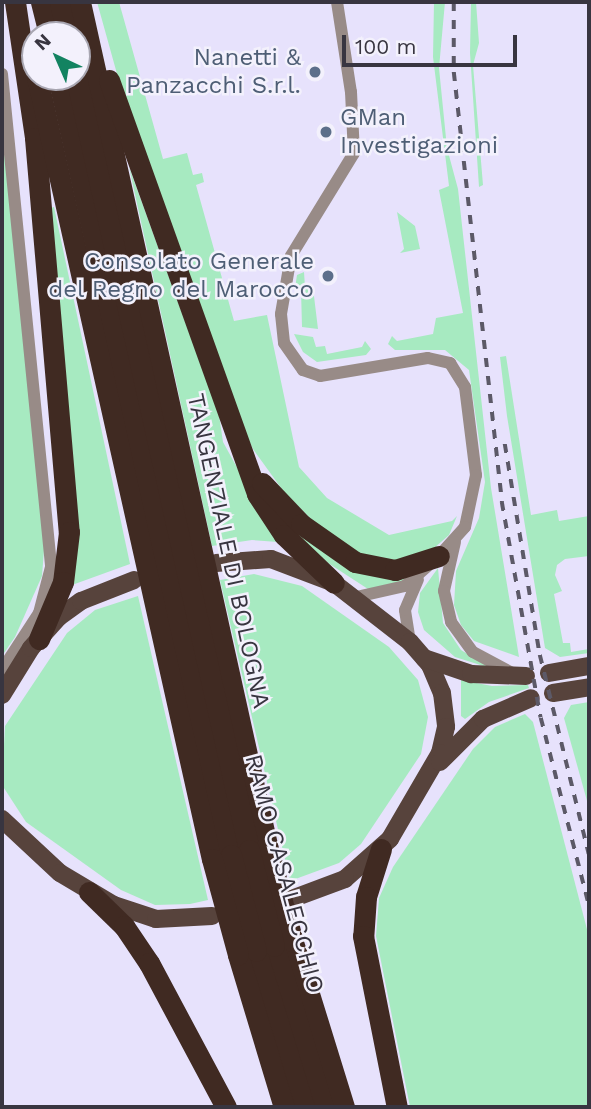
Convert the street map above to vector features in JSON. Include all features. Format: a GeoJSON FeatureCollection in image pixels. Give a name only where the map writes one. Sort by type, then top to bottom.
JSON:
{"type":"FeatureCollection","features":[{"type":"Feature","properties":{"kind":"highway"},"geometry":{"type":"LineString","coordinates":[[18,2],[23,21]]}},
{"type":"Feature","properties":{"kind":"highway"},"geometry":{"type":"LineString","coordinates":[[18,2],[35,138],[69,532],[63,582],[39,639]]}},
{"type":"Feature","properties":{"kind":"highway"},"geometry":{"type":"LineString","coordinates":[[41,2],[46,21]]}},
{"type":"Feature","properties":{"kind":"highway"},"geometry":{"type":"LineString","coordinates":[[60,2],[64,21]]}},
{"type":"Feature","properties":{"kind":"highway","name":"TANGENZIALE DI BOLOGNA"},"geometry":{"type":"LineString","coordinates":[[80,2],[240,852]]}},
{"type":"Feature","properties":{"kind":"highway"},"geometry":{"type":"LineString","coordinates":[[87,2],[140,174],[257,494],[273,521],[334,583]]}},
{"type":"Feature","properties":{"kind":"highway","name":"TANGENZIALE DI BOLOGNA"},"geometry":{"type":"LineString","coordinates":[[41,91],[265,948],[284,1107]]}},
{"type":"Feature","properties":{"kind":"highway","name":"RAMO CASALECCHIO"},"geometry":{"type":"LineString","coordinates":[[61,91],[240,852],[304,1107]]}},
{"type":"Feature","properties":{"kind":"highway","name":"RAMO CASALECCHIO"},"geometry":{"type":"LineString","coordinates":[[79,91],[240,852]]}},
{"type":"Feature","properties":{"kind":"highway"},"geometry":{"type":"LineString","coordinates":[[235,436],[267,490],[295,520],[342,555],[374,569],[395,570],[439,556]]}},
{"type":"Feature","properties":{"kind":"highway"},"geometry":{"type":"LineString","coordinates":[[381,849],[366,897],[363,936],[397,1107]]}},
{"type":"Feature","properties":{"kind":"highway"},"geometry":{"type":"LineString","coordinates":[[89,892],[124,926],[143,954],[226,1107]]}},
{"type":"Feature","properties":{"kind":"highway","name":"TANGENZIALE DI BOLOGNA"},"geometry":{"type":"LineString","coordinates":[[265,948],[344,1107]]}},
{"type":"Feature","properties":{"kind":"highway","name":"RAMO CASALECCHIO"},"geometry":{"type":"LineString","coordinates":[[265,948],[323,1107]]}},
{"type":"Feature","properties":{"kind":"main road"},"geometry":{"type":"LineString","coordinates":[[216,563],[271,559],[334,583],[356,597],[411,642],[439,683],[445,710],[443,743],[433,770]]}},
{"type":"Feature","properties":{"kind":"main road"},"geometry":{"type":"LineString","coordinates":[[2,695],[39,639],[81,601],[134,580]]}},
{"type":"Feature","properties":{"kind":"main road"},"geometry":{"type":"LineString","coordinates":[[424,658],[471,674],[522,676]]}},
{"type":"Feature","properties":{"kind":"main road"},"geometry":{"type":"LineString","coordinates":[[549,673],[589,666]]}},
{"type":"Feature","properties":{"kind":"main road"},"geometry":{"type":"LineString","coordinates":[[553,693],[589,687]]}},
{"type":"Feature","properties":{"kind":"main road"},"geometry":{"type":"LineString","coordinates":[[294,898],[345,878],[381,849],[433,770],[483,719],[531,698]]}},
{"type":"Feature","properties":{"kind":"main road"},"geometry":{"type":"LineString","coordinates":[[2,819],[20,839],[89,892],[140,916],[169,920],[212,916]]}},
{"type":"Feature","properties":{"kind":"main road"},"geometry":{"type":"LineString","coordinates":[[2,832],[20,839]]}},
{"type":"Feature","properties":{"kind":"street"},"geometry":{"type":"LineString","coordinates":[[337,2],[352,106],[354,153],[291,256],[284,287],[283,337],[293,360],[314,375],[428,358],[454,366],[465,387],[476,475],[469,517],[457,538],[421,575],[395,590],[356,597]]}},
{"type":"Feature","properties":{"kind":"street"},"geometry":{"type":"LineString","coordinates":[[2,74],[51,567],[39,614],[2,670]]}},
{"type":"Feature","properties":{"kind":"street"},"geometry":{"type":"LineString","coordinates":[[457,538],[444,591],[451,622],[473,652],[522,676]]}},
{"type":"Feature","properties":{"kind":"street"},"geometry":{"type":"LineString","coordinates":[[411,642],[405,610],[421,575]]}},
{"type":"Feature","properties":{"kind":"green space"},"geometry":{"type":"Polygon","coordinates":[[[97,2],[119,2],[163,159],[187,153],[193,175],[202,173],[204,182],[196,185],[234,321],[267,315],[299,467],[327,498],[389,535],[452,521],[457,516],[449,535],[433,549],[400,561],[360,554],[315,523],[284,492],[253,449],[239,421],[124,99],[97,2]]]}},
{"type":"Feature","properties":{"kind":"green space"},"geometry":{"type":"Polygon","coordinates":[[[434,2],[445,2],[439,68],[447,148],[458,189],[491,488],[519,657],[474,641],[461,625],[454,605],[456,571],[479,518],[485,482],[469,370],[445,350],[395,350],[388,344],[392,336],[397,341],[433,334],[436,318],[463,313],[439,190],[449,186],[433,57],[434,2]]]}},
{"type":"Feature","properties":{"kind":"green space"},"geometry":{"type":"Polygon","coordinates":[[[471,2],[476,2],[479,43],[473,65],[483,185],[479,187],[470,53],[471,2]]]}},
{"type":"Feature","properties":{"kind":"green space"},"geometry":{"type":"Polygon","coordinates":[[[2,116],[45,537],[42,576],[15,637],[2,656],[2,116]]]}},
{"type":"Feature","properties":{"kind":"green space"},"geometry":{"type":"Polygon","coordinates":[[[129,167],[219,415],[223,442],[278,542],[252,540],[212,546],[129,167]]]}},
{"type":"Feature","properties":{"kind":"green space"},"geometry":{"type":"Polygon","coordinates":[[[54,207],[130,564],[72,585],[51,208],[54,207]]]}},
{"type":"Feature","properties":{"kind":"green space"},"geometry":{"type":"Polygon","coordinates":[[[397,212],[415,226],[420,249],[400,253],[404,249],[397,212]]]}},
{"type":"Feature","properties":{"kind":"green space"},"geometry":{"type":"Polygon","coordinates":[[[304,272],[305,287],[313,288],[318,329],[302,327],[301,290],[295,288],[297,275],[304,272]]]}},
{"type":"Feature","properties":{"kind":"green space"},"geometry":{"type":"Polygon","coordinates":[[[294,334],[313,337],[316,347],[325,346],[327,354],[362,347],[365,341],[371,349],[366,355],[317,362],[303,352],[294,334]]]}},
{"type":"Feature","properties":{"kind":"green space"},"geometry":{"type":"Polygon","coordinates":[[[506,356],[531,515],[557,510],[559,521],[589,516],[589,556],[565,559],[557,565],[555,575],[562,591],[554,594],[563,643],[570,643],[571,652],[589,649],[589,653],[560,657],[545,648],[507,416],[500,357],[506,356]]]}},
{"type":"Feature","properties":{"kind":"green space"},"geometry":{"type":"Polygon","coordinates":[[[288,528],[413,574],[402,582],[368,589],[328,563],[288,528]]]}},
{"type":"Feature","properties":{"kind":"green space"},"geometry":{"type":"Polygon","coordinates":[[[438,568],[443,623],[461,650],[490,668],[455,657],[424,630],[418,612],[420,593],[438,568]]]}},
{"type":"Feature","properties":{"kind":"green space"},"geometry":{"type":"Polygon","coordinates":[[[254,574],[302,586],[389,647],[418,680],[428,717],[421,754],[361,844],[339,863],[290,881],[220,580],[254,574]]]}},
{"type":"Feature","properties":{"kind":"green space"},"geometry":{"type":"Polygon","coordinates":[[[138,596],[208,900],[190,904],[155,905],[121,890],[26,822],[2,785],[5,726],[67,633],[95,610],[138,596]]]}},
{"type":"Feature","properties":{"kind":"green space"},"geometry":{"type":"Polygon","coordinates":[[[461,680],[492,686],[528,685],[529,688],[489,702],[465,719],[461,716],[461,680]]]}},
{"type":"Feature","properties":{"kind":"green space"},"geometry":{"type":"Polygon","coordinates":[[[589,702],[589,808],[564,718],[571,705],[589,702]]]}},
{"type":"Feature","properties":{"kind":"green space"},"geometry":{"type":"Polygon","coordinates":[[[525,714],[533,722],[589,937],[589,1107],[410,1107],[376,936],[379,898],[393,867],[473,749],[495,727],[525,714]]]}},
{"type":"Feature","properties":{"kind":"railway"},"geometry":{"type":"LineString","coordinates":[[454,2],[454,72],[502,502],[541,718],[589,905]]}},
{"type":"Feature","properties":{"kind":"railway"},"geometry":{"type":"LineString","coordinates":[[505,444],[540,655],[589,854]]}},
{"type":"Feature","properties":{"kind":"place","name":"Nanetti & Panzacchi S.r.l."},"geometry":{"type":"Point","coordinates":[315,72]}},
{"type":"Feature","properties":{"kind":"place","name":"GMan Investigazioni"},"geometry":{"type":"Point","coordinates":[326,132]}},
{"type":"Feature","properties":{"kind":"place","name":"Consolato Generale del Regno del Marocco"},"geometry":{"type":"Point","coordinates":[328,276]}}]}
